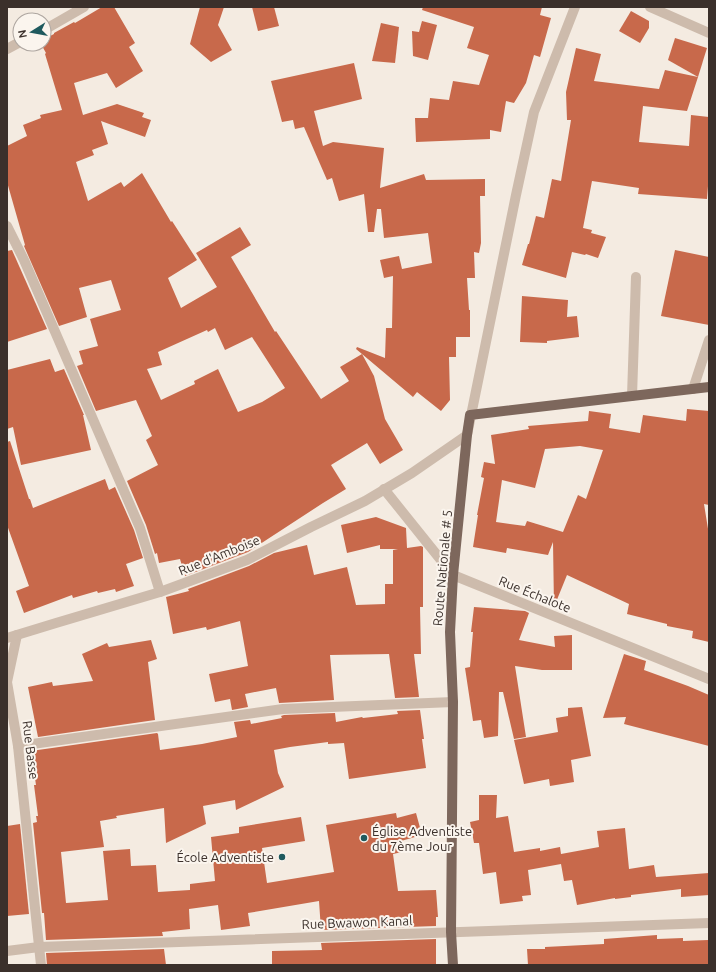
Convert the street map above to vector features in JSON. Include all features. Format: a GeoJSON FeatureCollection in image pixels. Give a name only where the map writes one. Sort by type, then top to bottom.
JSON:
{"type":"FeatureCollection","features":[{"type":"Feature","properties":{"kind":"main road","name":"Route Nationale # 5"},"geometry":{"type":"LineString","coordinates":[[453,965],[451,932],[453,702],[450,632],[453,575],[470,415],[709,387]]}},
{"type":"Feature","properties":{"kind":"street"},"geometry":{"type":"LineString","coordinates":[[52,25],[84,7]]}},
{"type":"Feature","properties":{"kind":"street"},"geometry":{"type":"LineString","coordinates":[[467,435],[534,112],[575,7]]}},
{"type":"Feature","properties":{"kind":"street"},"geometry":{"type":"LineString","coordinates":[[650,7],[709,32]]}},
{"type":"Feature","properties":{"kind":"street"},"geometry":{"type":"LineString","coordinates":[[7,226],[24,260],[140,528],[160,592]]}},
{"type":"Feature","properties":{"kind":"street"},"geometry":{"type":"LineString","coordinates":[[632,396],[636,277]]}},
{"type":"Feature","properties":{"kind":"street"},"geometry":{"type":"LineString","coordinates":[[693,389],[709,340]]}},
{"type":"Feature","properties":{"kind":"street","name":"Rue d'Amboise"},"geometry":{"type":"LineString","coordinates":[[7,638],[160,592],[247,560],[365,501],[412,473],[467,435]]}},
{"type":"Feature","properties":{"kind":"street","name":"Rue Échalote"},"geometry":{"type":"LineString","coordinates":[[384,489],[453,575],[709,679]]}},
{"type":"Feature","properties":{"kind":"street","name":"Rue Basse"},"geometry":{"type":"LineString","coordinates":[[18,635],[8,682],[18,746],[41,965]]}},
{"type":"Feature","properties":{"kind":"street"},"geometry":{"type":"LineString","coordinates":[[18,746],[284,709],[453,702]]}},
{"type":"Feature","properties":{"kind":"street","name":"Rue Bwawon Kanal"},"geometry":{"type":"LineString","coordinates":[[7,951],[39,948],[709,923]]}},
{"type":"Feature","properties":{"kind":"building"},"geometry":{"type":"Polygon","coordinates":[[[102,7],[114,7],[135,43],[129,47],[143,71],[116,88],[107,73],[74,83],[83,115],[117,104],[144,113],[142,117],[151,120],[145,137],[101,121],[108,144],[92,150],[94,155],[76,162],[88,201],[121,182],[124,187],[142,173],[171,222],[172,221],[197,260],[168,278],[181,308],[217,287],[196,253],[240,227],[251,245],[231,257],[275,332],[276,331],[321,399],[349,381],[340,367],[362,354],[374,376],[385,419],[403,450],[380,464],[367,443],[331,465],[346,489],[248,552],[185,576],[180,559],[159,563],[157,553],[155,554],[146,525],[127,481],[158,465],[146,440],[152,436],[136,400],[96,411],[77,366],[83,364],[79,351],[98,346],[90,319],[121,310],[111,280],[79,288],[87,317],[59,326],[24,246],[25,245],[7,182],[7,146],[27,136],[23,125],[41,118],[40,115],[62,110],[45,54],[45,52],[52,52],[52,35],[74,22],[75,23],[102,7]],[[215,328],[208,332],[207,330],[158,352],[162,365],[147,369],[161,400],[195,384],[194,381],[218,369],[238,412],[262,402],[285,388],[252,337],[225,350],[215,328]]]}},
{"type":"Feature","properties":{"kind":"building"},"geometry":{"type":"Polygon","coordinates":[[[200,7],[224,7],[218,25],[232,50],[211,62],[190,44],[200,7]]]}},
{"type":"Feature","properties":{"kind":"building"},"geometry":{"type":"Polygon","coordinates":[[[252,7],[274,7],[279,26],[258,31],[252,7]]]}},
{"type":"Feature","properties":{"kind":"building"},"geometry":{"type":"Polygon","coordinates":[[[423,7],[542,7],[540,15],[551,18],[540,57],[534,55],[526,83],[514,103],[506,101],[501,132],[490,130],[490,139],[416,142],[415,118],[428,118],[430,98],[449,100],[453,81],[479,85],[489,55],[467,48],[474,27],[422,10],[423,7]]]}},
{"type":"Feature","properties":{"kind":"building"},"geometry":{"type":"Polygon","coordinates":[[[631,11],[649,21],[649,28],[640,43],[619,31],[631,11]]]}},
{"type":"Feature","properties":{"kind":"building"},"geometry":{"type":"Polygon","coordinates":[[[422,21],[437,25],[428,60],[413,56],[412,31],[419,32],[422,21]]]}},
{"type":"Feature","properties":{"kind":"building"},"geometry":{"type":"Polygon","coordinates":[[[381,23],[399,27],[395,63],[372,61],[381,23]]]}},
{"type":"Feature","properties":{"kind":"building"},"geometry":{"type":"Polygon","coordinates":[[[675,38],[707,48],[698,77],[668,60],[675,38]]]}},
{"type":"Feature","properties":{"kind":"building"},"geometry":{"type":"Polygon","coordinates":[[[576,48],[601,54],[594,81],[659,89],[665,70],[698,77],[687,111],[643,106],[639,142],[689,146],[691,115],[709,117],[709,173],[707,199],[638,194],[639,188],[592,181],[583,228],[592,230],[591,233],[606,237],[598,258],[572,252],[566,278],[522,265],[536,216],[544,218],[552,179],[561,181],[571,120],[567,120],[566,92],[576,48]]]}},
{"type":"Feature","properties":{"kind":"building"},"geometry":{"type":"Polygon","coordinates":[[[354,63],[362,99],[314,111],[323,146],[333,142],[384,148],[380,188],[424,174],[426,180],[485,179],[485,196],[480,196],[481,243],[479,253],[474,252],[475,278],[467,278],[470,310],[470,337],[456,337],[456,357],[449,357],[450,400],[441,411],[417,392],[413,397],[356,349],[357,347],[385,358],[386,328],[392,328],[393,276],[384,278],[380,260],[399,256],[402,269],[432,263],[428,233],[384,238],[381,209],[377,209],[374,232],[368,232],[364,194],[339,201],[332,178],[327,180],[304,127],[295,129],[293,120],[282,122],[271,81],[354,63]]]}},
{"type":"Feature","properties":{"kind":"building"},"geometry":{"type":"Polygon","coordinates":[[[12,250],[47,329],[7,342],[7,251],[12,250]]]}},
{"type":"Feature","properties":{"kind":"building"},"geometry":{"type":"Polygon","coordinates":[[[675,250],[709,257],[709,325],[661,316],[675,250]]]}},
{"type":"Feature","properties":{"kind":"building"},"geometry":{"type":"Polygon","coordinates":[[[522,296],[568,300],[567,317],[577,316],[579,337],[547,341],[547,343],[520,342],[522,296]]]}},
{"type":"Feature","properties":{"kind":"building"},"geometry":{"type":"Polygon","coordinates":[[[50,359],[55,372],[64,369],[84,415],[91,450],[21,465],[13,427],[7,429],[7,370],[50,359]]]}},
{"type":"Feature","properties":{"kind":"building"},"geometry":{"type":"Polygon","coordinates":[[[687,409],[709,411],[709,505],[704,504],[709,535],[709,642],[692,638],[693,631],[667,626],[667,624],[627,614],[629,604],[567,575],[554,607],[553,542],[548,555],[507,548],[506,553],[473,547],[484,478],[481,477],[484,462],[495,464],[491,435],[529,429],[528,426],[588,421],[589,411],[611,414],[609,428],[640,433],[643,415],[686,421],[687,409]],[[580,446],[545,449],[535,488],[502,480],[496,522],[525,526],[527,521],[563,532],[578,495],[586,499],[603,450],[580,446]]]}},
{"type":"Feature","properties":{"kind":"building"},"geometry":{"type":"Polygon","coordinates":[[[10,441],[33,508],[105,479],[109,490],[115,487],[134,530],[143,558],[126,564],[134,586],[116,592],[115,589],[98,593],[97,591],[73,598],[72,595],[24,613],[16,591],[29,586],[7,525],[7,442],[10,441]]]}},
{"type":"Feature","properties":{"kind":"building"},"geometry":{"type":"Polygon","coordinates":[[[376,517],[406,528],[407,548],[423,547],[423,607],[420,607],[421,654],[414,654],[419,697],[395,698],[389,654],[330,655],[334,700],[279,703],[276,688],[245,694],[248,707],[232,710],[230,699],[215,702],[209,674],[248,666],[240,621],[207,630],[206,627],[173,634],[166,597],[189,591],[188,589],[249,566],[274,553],[307,545],[314,575],[347,567],[356,605],[385,604],[385,584],[393,584],[393,550],[398,549],[380,549],[380,545],[347,553],[341,525],[376,517]]]}},
{"type":"Feature","properties":{"kind":"building"},"geometry":{"type":"Polygon","coordinates":[[[474,607],[525,611],[529,613],[519,640],[555,647],[554,636],[572,635],[572,670],[542,670],[515,666],[526,737],[514,739],[503,692],[499,692],[498,736],[484,738],[481,720],[473,721],[465,668],[470,667],[473,632],[471,632],[474,607]]]}},
{"type":"Feature","properties":{"kind":"building"},"geometry":{"type":"Polygon","coordinates":[[[151,640],[157,659],[148,662],[155,720],[38,737],[28,687],[52,682],[53,686],[93,681],[82,654],[107,643],[109,647],[151,640]]]}},
{"type":"Feature","properties":{"kind":"building"},"geometry":{"type":"Polygon","coordinates":[[[624,654],[646,661],[644,670],[709,695],[709,746],[624,724],[626,717],[603,718],[624,654]]]}},
{"type":"Feature","properties":{"kind":"building"},"geometry":{"type":"Polygon","coordinates":[[[582,707],[591,756],[571,760],[574,782],[550,786],[549,779],[524,784],[514,740],[558,732],[556,718],[568,716],[568,708],[582,707]]]}},
{"type":"Feature","properties":{"kind":"building"},"geometry":{"type":"Polygon","coordinates":[[[420,710],[426,768],[349,779],[344,743],[328,744],[328,742],[274,750],[278,773],[284,787],[236,810],[235,800],[203,806],[206,824],[166,843],[164,808],[116,816],[117,818],[100,821],[104,847],[61,852],[66,903],[108,900],[103,851],[130,849],[131,866],[156,865],[158,892],[190,890],[190,884],[215,881],[211,837],[239,833],[239,827],[301,817],[305,841],[262,848],[267,883],[334,872],[326,825],[396,813],[397,818],[416,813],[422,835],[401,841],[402,852],[393,854],[398,891],[436,890],[438,917],[436,917],[436,926],[321,930],[319,901],[248,913],[250,926],[221,930],[218,905],[189,909],[190,929],[162,932],[163,936],[46,940],[33,823],[37,822],[36,816],[38,816],[34,785],[36,785],[31,751],[157,733],[160,750],[237,737],[234,722],[250,720],[251,724],[282,718],[281,716],[284,715],[335,713],[336,722],[362,717],[398,714],[397,711],[420,710]]]}},
{"type":"Feature","properties":{"kind":"building"},"geometry":{"type":"Polygon","coordinates":[[[479,795],[497,795],[496,818],[508,816],[514,852],[540,848],[540,851],[560,847],[561,854],[599,847],[597,831],[625,828],[629,869],[654,865],[656,877],[709,873],[709,895],[681,897],[681,889],[631,895],[631,897],[615,898],[577,905],[572,880],[564,881],[561,864],[528,870],[531,895],[522,896],[523,901],[500,904],[496,872],[483,874],[479,843],[474,843],[470,822],[479,820],[479,795]]]}},
{"type":"Feature","properties":{"kind":"building"},"geometry":{"type":"Polygon","coordinates":[[[20,824],[29,914],[7,916],[7,826],[20,824]]]}},
{"type":"Feature","properties":{"kind":"building"},"geometry":{"type":"Polygon","coordinates":[[[657,935],[657,939],[683,938],[683,941],[708,940],[709,965],[528,965],[527,949],[604,944],[604,939],[657,935]]]}},
{"type":"Feature","properties":{"kind":"building"},"geometry":{"type":"Polygon","coordinates":[[[436,939],[436,965],[272,965],[272,951],[322,950],[321,943],[436,939]]]}},
{"type":"Feature","properties":{"kind":"building"},"geometry":{"type":"Polygon","coordinates":[[[164,949],[166,965],[47,965],[46,953],[164,949]]]}},
{"type":"Feature","properties":{"kind":"place","name":"Église Adventiste du 7ème Jour"},"geometry":{"type":"Point","coordinates":[364,838]}},
{"type":"Feature","properties":{"kind":"place","name":"École Adventiste"},"geometry":{"type":"Point","coordinates":[282,857]}}]}
